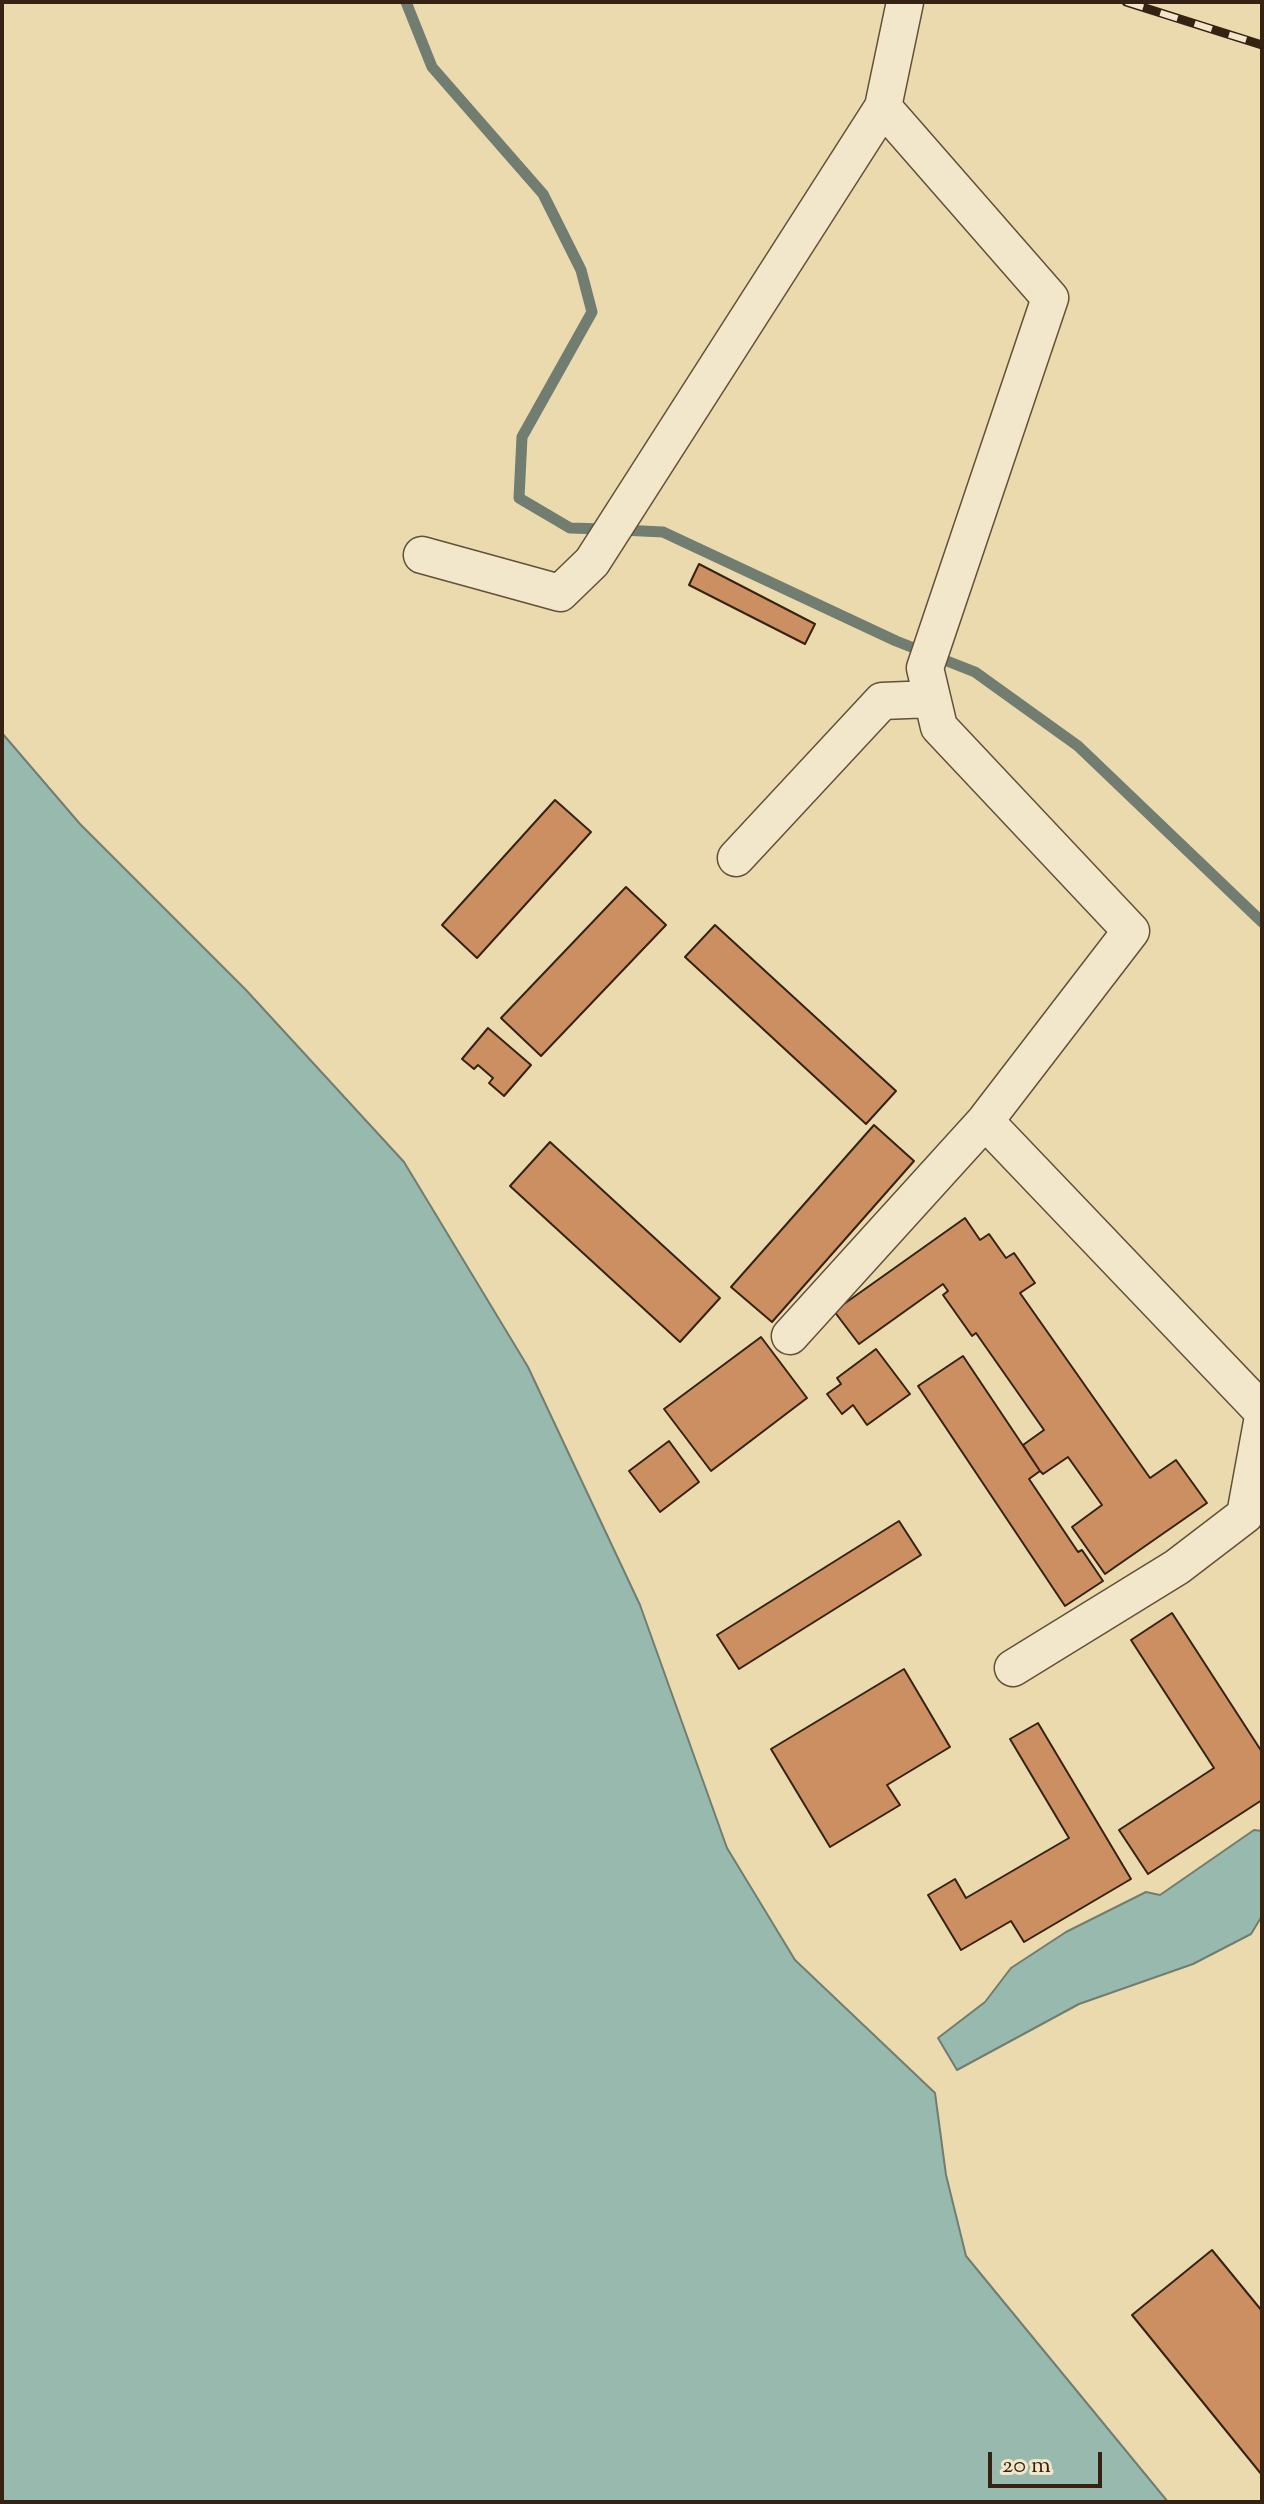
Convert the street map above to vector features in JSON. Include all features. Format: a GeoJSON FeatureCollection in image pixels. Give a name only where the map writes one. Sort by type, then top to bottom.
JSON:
{"type":"FeatureCollection","features":[{"type":"Feature","properties":{"kind":"street"},"geometry":{"type":"LineString","coordinates":[[422,555],[560,593],[592,562],[634,502],[883,107],[905,2]]}},
{"type":"Feature","properties":{"kind":"street"},"geometry":{"type":"LineString","coordinates":[[790,1336],[985,1121],[1131,931],[939,727],[928,684],[940,625],[1050,298],[883,107]]}},
{"type":"Feature","properties":{"kind":"street"},"geometry":{"type":"LineString","coordinates":[[736,858],[882,701],[928,684]]}},
{"type":"Feature","properties":{"kind":"street"},"geometry":{"type":"LineString","coordinates":[[985,1121],[1262,1411]]}},
{"type":"Feature","properties":{"kind":"street"},"geometry":{"type":"LineString","coordinates":[[1013,1668],[1177,1567],[1245,1515],[1262,1422]]}},
{"type":"Feature","properties":{"kind":"water"},"geometry":{"type":"Polygon","coordinates":[[[2,733],[80,824],[246,990],[404,1162],[528,1367],[640,1605],[727,1848],[795,1960],[935,2093],[946,2175],[966,2256],[1168,2502],[2,2502],[2,733]]]}},
{"type":"Feature","properties":{"kind":"water"},"geometry":{"type":"Polygon","coordinates":[[[1254,1830],[1262,1831],[1262,1916],[1251,1934],[1193,1964],[1079,2004],[957,2070],[938,2038],[985,2002],[1011,1968],[1066,1932],[1146,1892],[1160,1895],[1254,1830]]]}},
{"type":"Feature","properties":{"kind":"building"},"geometry":{"type":"Polygon","coordinates":[[[699,564],[815,624],[805,644],[689,585],[699,564]]]}},
{"type":"Feature","properties":{"kind":"building"},"geometry":{"type":"Polygon","coordinates":[[[555,800],[591,832],[477,958],[442,925],[555,800]]]}},
{"type":"Feature","properties":{"kind":"building"},"geometry":{"type":"Polygon","coordinates":[[[626,887],[666,925],[541,1056],[501,1018],[626,887]]]}},
{"type":"Feature","properties":{"kind":"building"},"geometry":{"type":"Polygon","coordinates":[[[715,925],[896,1091],[866,1124],[685,957],[715,925]]]}},
{"type":"Feature","properties":{"kind":"building"},"geometry":{"type":"Polygon","coordinates":[[[488,1028],[531,1065],[504,1096],[489,1083],[493,1078],[478,1065],[474,1069],[462,1059],[488,1028]]]}},
{"type":"Feature","properties":{"kind":"building"},"geometry":{"type":"Polygon","coordinates":[[[874,1125],[914,1161],[772,1322],[731,1287],[874,1125]]]}},
{"type":"Feature","properties":{"kind":"building"},"geometry":{"type":"Polygon","coordinates":[[[550,1142],[720,1298],[680,1342],[510,1186],[550,1142]]]}},
{"type":"Feature","properties":{"kind":"building"},"geometry":{"type":"Polygon","coordinates":[[[965,1218],[980,1240],[989,1234],[1006,1258],[1014,1253],[1035,1283],[1020,1293],[1150,1478],[1176,1460],[1207,1503],[1105,1574],[1072,1527],[1102,1505],[1068,1457],[1043,1474],[1040,1471],[1023,1445],[1044,1430],[976,1333],[972,1336],[943,1295],[948,1291],[943,1284],[859,1344],[834,1311],[965,1218]]]}},
{"type":"Feature","properties":{"kind":"building"},"geometry":{"type":"Polygon","coordinates":[[[761,1337],[807,1398],[711,1471],[664,1409],[761,1337]]]}},
{"type":"Feature","properties":{"kind":"building"},"geometry":{"type":"Polygon","coordinates":[[[876,1349],[910,1394],[867,1425],[853,1405],[842,1414],[827,1394],[841,1384],[837,1378],[876,1349]]]}},
{"type":"Feature","properties":{"kind":"building"},"geometry":{"type":"Polygon","coordinates":[[[963,1356],[1040,1471],[1029,1479],[1078,1552],[1082,1550],[1103,1581],[1065,1606],[918,1386],[963,1356]]]}},
{"type":"Feature","properties":{"kind":"building"},"geometry":{"type":"Polygon","coordinates":[[[669,1441],[699,1482],[660,1512],[629,1471],[669,1441]]]}},
{"type":"Feature","properties":{"kind":"building"},"geometry":{"type":"Polygon","coordinates":[[[899,1521],[921,1555],[739,1669],[717,1635],[899,1521]]]}},
{"type":"Feature","properties":{"kind":"building"},"geometry":{"type":"Polygon","coordinates":[[[1172,1613],[1262,1752],[1262,1800],[1148,1874],[1119,1830],[1214,1768],[1131,1640],[1172,1613]]]}},
{"type":"Feature","properties":{"kind":"building"},"geometry":{"type":"Polygon","coordinates":[[[904,1669],[950,1747],[887,1785],[900,1805],[830,1847],[771,1749],[904,1669]]]}},
{"type":"Feature","properties":{"kind":"building"},"geometry":{"type":"Polygon","coordinates":[[[1038,1723],[1131,1879],[1024,1942],[1011,1921],[961,1950],[928,1895],[955,1879],[966,1898],[1069,1838],[1010,1739],[1038,1723]]]}},
{"type":"Feature","properties":{"kind":"building"},"geometry":{"type":"Polygon","coordinates":[[[1212,2250],[1262,2311],[1262,2475],[1132,2315],[1212,2250]]]}},
{"type":"Feature","properties":{"kind":"waterway"},"geometry":{"type":"LineString","coordinates":[[406,2],[432,67],[543,194],[581,270],[592,312],[522,437],[519,498],[570,528],[603,529]]}},
{"type":"Feature","properties":{"kind":"waterway"},"geometry":{"type":"LineString","coordinates":[[621,530],[663,532],[896,641],[975,672],[1078,746],[1262,922]]}},
{"type":"Feature","properties":{"kind":"railway"},"geometry":{"type":"LineString","coordinates":[[1126,2],[1262,45]]}}]}
